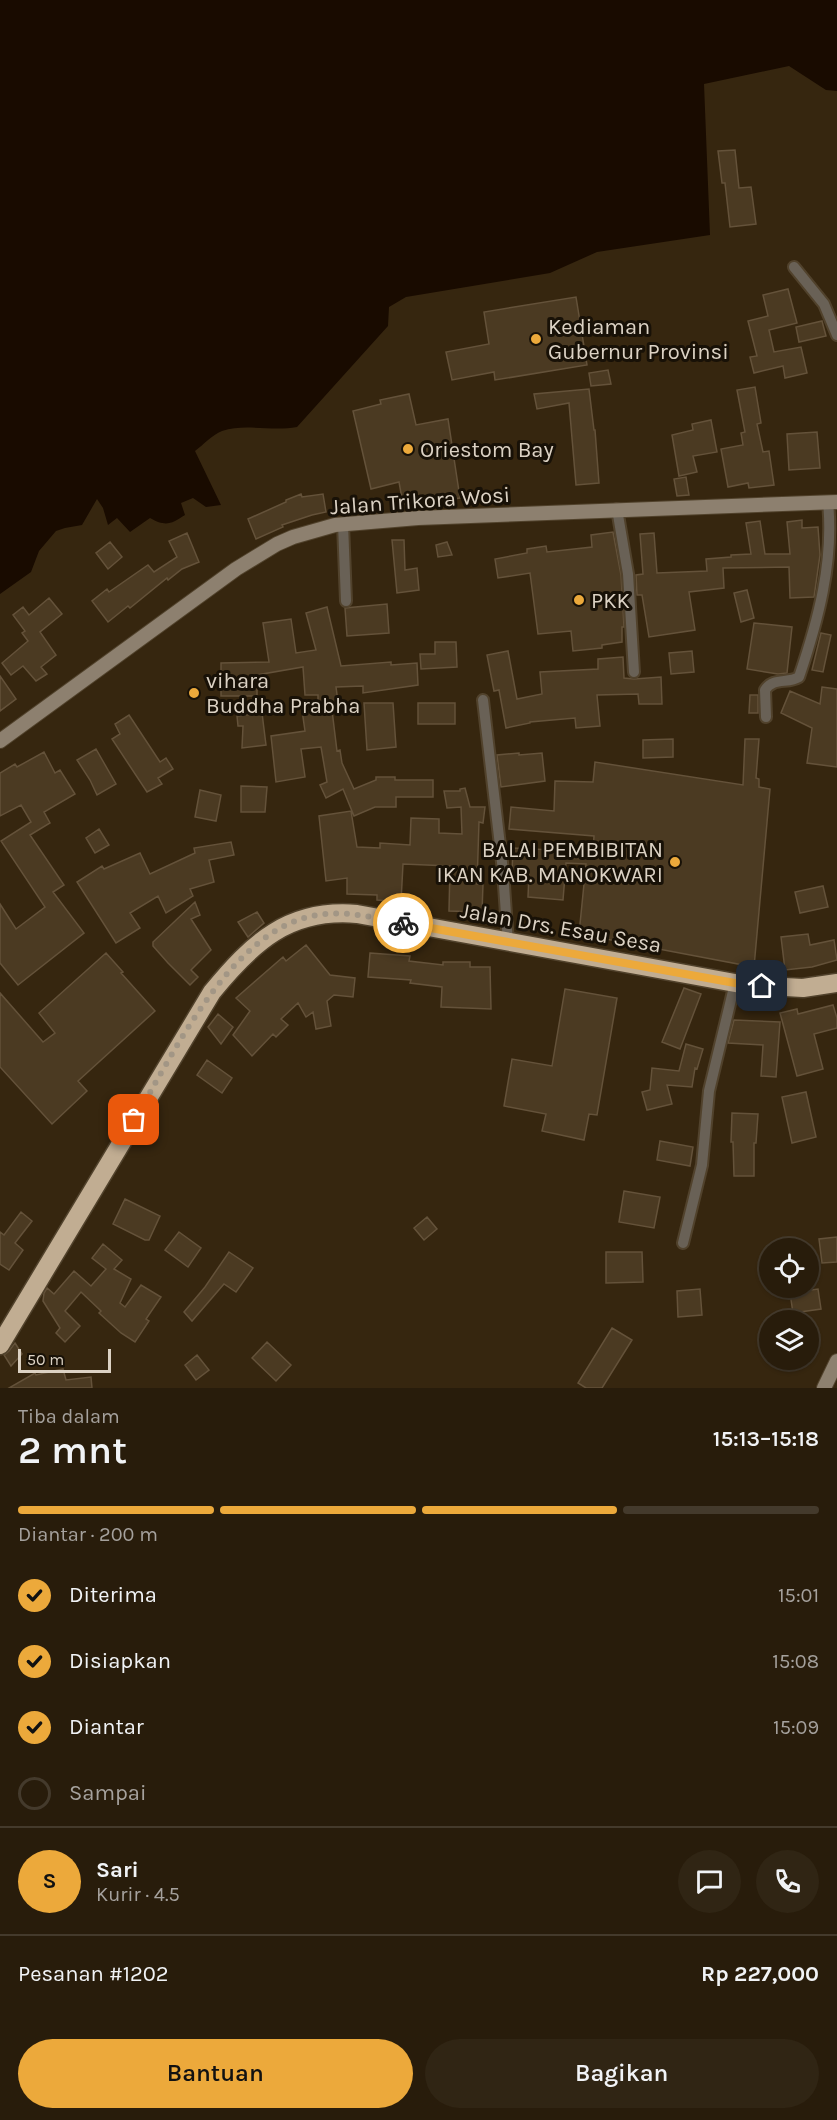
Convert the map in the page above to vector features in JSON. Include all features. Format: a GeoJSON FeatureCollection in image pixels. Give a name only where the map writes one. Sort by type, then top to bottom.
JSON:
{"type":"FeatureCollection","features":[{"type":"Feature","properties":{"kind":"highway","name":"Jalan Drs. Esau Sesa"},"geometry":{"type":"LineString","coordinates":[[0,1345],[212,992],[230,970],[268,936],[306,917],[345,913],[735,983],[792,988],[837,983]]}},
{"type":"Feature","properties":{"kind":"street"},"geometry":{"type":"LineString","coordinates":[[794,267],[824,304],[837,335]]}},
{"type":"Feature","properties":{"kind":"street"},"geometry":{"type":"LineString","coordinates":[[766,717],[765,690],[767,686],[775,682],[795,680],[799,677],[814,627],[826,573],[832,502]]}},
{"type":"Feature","properties":{"kind":"street","name":"Jalan Trikora Wosi"},"geometry":{"type":"LineString","coordinates":[[0,741],[236,569],[284,540],[343,524],[418,518],[832,502]]}},
{"type":"Feature","properties":{"kind":"street"},"geometry":{"type":"LineString","coordinates":[[617,509],[628,574],[634,672]]}},
{"type":"Feature","properties":{"kind":"street"},"geometry":{"type":"LineString","coordinates":[[343,524],[346,601]]}},
{"type":"Feature","properties":{"kind":"street"},"geometry":{"type":"LineString","coordinates":[[483,700],[503,871],[508,942]]}},
{"type":"Feature","properties":{"kind":"street"},"geometry":{"type":"LineString","coordinates":[[683,1243],[702,1165],[709,1091],[735,983]]}},
{"type":"Feature","properties":{"kind":"street"},"geometry":{"type":"LineString","coordinates":[[824,1388],[837,1361]]}},
{"type":"Feature","properties":{"kind":"shaded area"},"geometry":{"type":"Polygon","coordinates":[[[0,0],[837,0],[837,91],[826,90],[789,66],[704,84],[710,235],[597,252],[550,273],[406,297],[389,307],[388,326],[297,427],[222,431],[195,451],[221,505],[206,507],[193,498],[181,503],[185,515],[176,521],[160,523],[150,518],[130,532],[117,518],[108,525],[103,508],[97,499],[82,525],[56,531],[39,551],[31,572],[0,594],[0,0]]]}},
{"type":"Feature","properties":{"kind":"building"},"geometry":{"type":"Polygon","coordinates":[[[735,150],[739,188],[751,187],[756,224],[730,227],[725,183],[722,183],[718,151],[735,150]]]}},
{"type":"Feature","properties":{"kind":"building"},"geometry":{"type":"Polygon","coordinates":[[[788,289],[797,323],[769,330],[774,352],[801,347],[807,373],[785,378],[783,366],[754,373],[750,357],[757,356],[748,321],[768,316],[763,295],[788,289]]]}},
{"type":"Feature","properties":{"kind":"building","name":"Kediaman Gubernur Provinsi"},"geometry":{"type":"Polygon","coordinates":[[[576,297],[587,365],[495,380],[494,372],[452,380],[446,352],[489,344],[484,312],[576,297]]]}},
{"type":"Feature","properties":{"kind":"building"},"geometry":{"type":"Polygon","coordinates":[[[822,321],[826,336],[799,342],[796,327],[822,321]]]}},
{"type":"Feature","properties":{"kind":"building"},"geometry":{"type":"Polygon","coordinates":[[[608,370],[611,384],[591,386],[589,373],[608,370]]]}},
{"type":"Feature","properties":{"kind":"building"},"geometry":{"type":"Polygon","coordinates":[[[755,387],[761,423],[757,424],[763,452],[769,451],[774,485],[749,488],[748,483],[728,487],[721,449],[743,445],[741,433],[745,432],[737,390],[755,387]]]}},
{"type":"Feature","properties":{"kind":"building"},"geometry":{"type":"Polygon","coordinates":[[[589,389],[599,483],[576,485],[569,403],[537,409],[534,394],[589,389]]]}},
{"type":"Feature","properties":{"kind":"building"},"geometry":{"type":"Polygon","coordinates":[[[409,394],[416,425],[448,419],[460,498],[439,501],[438,497],[403,504],[399,482],[371,489],[353,411],[381,404],[380,400],[409,394]]]}},
{"type":"Feature","properties":{"kind":"building"},"geometry":{"type":"Polygon","coordinates":[[[711,420],[717,452],[693,456],[697,472],[679,476],[672,435],[693,430],[692,424],[711,420]]]}},
{"type":"Feature","properties":{"kind":"building"},"geometry":{"type":"Polygon","coordinates":[[[817,432],[820,468],[789,470],[787,434],[817,432]]]}},
{"type":"Feature","properties":{"kind":"building"},"geometry":{"type":"Polygon","coordinates":[[[686,477],[689,495],[677,496],[674,479],[686,477]]]}},
{"type":"Feature","properties":{"kind":"building"},"geometry":{"type":"Polygon","coordinates":[[[301,494],[302,497],[323,494],[326,512],[282,525],[283,527],[256,539],[248,519],[301,494]]]}},
{"type":"Feature","properties":{"kind":"building"},"geometry":{"type":"Polygon","coordinates":[[[802,520],[802,528],[818,527],[820,555],[814,597],[790,598],[789,567],[723,568],[724,588],[689,592],[695,630],[649,637],[642,595],[637,595],[636,575],[643,574],[640,534],[654,533],[657,573],[707,571],[706,559],[751,554],[746,523],[760,521],[765,554],[790,554],[787,522],[802,520]]]}},
{"type":"Feature","properties":{"kind":"building"},"geometry":{"type":"Polygon","coordinates":[[[613,532],[621,575],[624,627],[622,627],[622,642],[602,645],[602,648],[573,651],[571,631],[538,634],[530,573],[498,578],[495,559],[527,553],[527,549],[546,546],[547,552],[592,547],[591,535],[613,532]]]}},
{"type":"Feature","properties":{"kind":"building"},"geometry":{"type":"Polygon","coordinates":[[[187,533],[199,562],[182,569],[168,580],[167,578],[130,608],[128,606],[108,622],[92,601],[107,589],[109,592],[148,565],[154,572],[177,557],[169,541],[187,533]]]}},
{"type":"Feature","properties":{"kind":"building"},"geometry":{"type":"Polygon","coordinates":[[[392,540],[404,540],[405,570],[417,568],[419,590],[397,593],[392,540]]]}},
{"type":"Feature","properties":{"kind":"building"},"geometry":{"type":"Polygon","coordinates":[[[110,542],[122,557],[108,569],[96,553],[110,542]]]}},
{"type":"Feature","properties":{"kind":"building"},"geometry":{"type":"Polygon","coordinates":[[[447,542],[452,555],[438,557],[436,545],[447,542]]]}},
{"type":"Feature","properties":{"kind":"building"},"geometry":{"type":"Polygon","coordinates":[[[747,590],[754,618],[741,622],[734,593],[747,590]]]}},
{"type":"Feature","properties":{"kind":"building"},"geometry":{"type":"Polygon","coordinates":[[[49,598],[62,614],[40,632],[56,655],[41,667],[47,674],[36,681],[23,666],[11,675],[2,663],[28,641],[22,633],[25,631],[13,615],[23,607],[29,615],[49,598]]]}},
{"type":"Feature","properties":{"kind":"building"},"geometry":{"type":"Polygon","coordinates":[[[387,604],[389,633],[347,636],[345,608],[387,604]]]}},
{"type":"Feature","properties":{"kind":"building"},"geometry":{"type":"Polygon","coordinates":[[[327,607],[341,666],[391,662],[391,665],[417,663],[418,685],[363,693],[363,686],[336,687],[338,702],[331,702],[337,751],[340,750],[342,763],[354,789],[376,780],[376,777],[395,777],[395,780],[433,780],[433,797],[396,797],[396,807],[375,807],[354,816],[343,789],[326,798],[320,785],[327,782],[321,747],[301,749],[305,777],[276,782],[271,736],[305,731],[302,710],[318,707],[318,695],[305,695],[303,667],[257,675],[257,696],[221,696],[221,663],[269,662],[263,623],[291,619],[296,653],[316,650],[306,613],[327,607]]]}},
{"type":"Feature","properties":{"kind":"building"},"geometry":{"type":"Polygon","coordinates":[[[754,623],[792,627],[787,673],[778,674],[747,669],[754,623]]]}},
{"type":"Feature","properties":{"kind":"building"},"geometry":{"type":"Polygon","coordinates":[[[821,633],[831,635],[823,672],[812,670],[821,633]]]}},
{"type":"Feature","properties":{"kind":"building"},"geometry":{"type":"Polygon","coordinates":[[[435,642],[456,642],[457,667],[421,669],[420,654],[435,654],[435,642]]]}},
{"type":"Feature","properties":{"kind":"building"},"geometry":{"type":"Polygon","coordinates":[[[508,651],[517,699],[542,694],[540,672],[598,669],[598,659],[623,657],[624,678],[661,677],[662,704],[639,704],[638,694],[597,695],[600,726],[576,728],[575,718],[530,722],[506,728],[499,690],[494,691],[487,655],[508,651]]]}},
{"type":"Feature","properties":{"kind":"building"},"geometry":{"type":"Polygon","coordinates":[[[692,651],[694,672],[671,674],[669,653],[692,651]]]}},
{"type":"Feature","properties":{"kind":"building"},"geometry":{"type":"Polygon","coordinates":[[[0,676],[16,699],[0,711],[0,676]]]}},
{"type":"Feature","properties":{"kind":"building"},"geometry":{"type":"Polygon","coordinates":[[[822,687],[837,689],[837,767],[807,763],[812,728],[781,713],[790,691],[820,704],[822,687]]]}},
{"type":"Feature","properties":{"kind":"building"},"geometry":{"type":"Polygon","coordinates":[[[750,695],[758,695],[758,713],[749,713],[750,695]]]}},
{"type":"Feature","properties":{"kind":"building"},"geometry":{"type":"Polygon","coordinates":[[[364,703],[393,703],[396,747],[367,750],[364,703]]]}},
{"type":"Feature","properties":{"kind":"building"},"geometry":{"type":"Polygon","coordinates":[[[418,703],[455,703],[455,724],[418,724],[418,703]]]}},
{"type":"Feature","properties":{"kind":"building"},"geometry":{"type":"Polygon","coordinates":[[[262,713],[266,745],[242,748],[243,726],[238,726],[237,716],[262,713]]]}},
{"type":"Feature","properties":{"kind":"building"},"geometry":{"type":"Polygon","coordinates":[[[129,715],[160,762],[166,758],[173,769],[158,778],[162,784],[147,792],[112,739],[120,734],[115,724],[129,715]]]}},
{"type":"Feature","properties":{"kind":"building"},"geometry":{"type":"Polygon","coordinates":[[[673,739],[673,757],[643,758],[643,740],[673,739]]]}},
{"type":"Feature","properties":{"kind":"building","name":"BALAI PEMBIBITAN IKAN KAB. MANOKWARI"},"geometry":{"type":"Polygon","coordinates":[[[745,739],[759,739],[756,778],[759,779],[759,787],[770,789],[754,967],[579,934],[586,864],[566,863],[563,900],[528,897],[529,874],[512,873],[513,848],[593,852],[594,836],[509,829],[511,807],[554,811],[555,781],[593,782],[595,762],[743,785],[745,739]]]}},
{"type":"Feature","properties":{"kind":"building"},"geometry":{"type":"Polygon","coordinates":[[[96,749],[116,784],[97,795],[77,760],[96,749]]]}},
{"type":"Feature","properties":{"kind":"building"},"geometry":{"type":"Polygon","coordinates":[[[44,752],[55,773],[60,770],[75,794],[44,812],[50,823],[30,835],[64,885],[53,892],[84,933],[18,985],[0,963],[0,904],[16,929],[45,907],[1,841],[31,822],[21,805],[0,816],[0,773],[15,764],[17,767],[44,752]]]}},
{"type":"Feature","properties":{"kind":"building"},"geometry":{"type":"Polygon","coordinates":[[[519,753],[519,755],[542,753],[545,781],[501,787],[497,755],[519,753]]]}},
{"type":"Feature","properties":{"kind":"building"},"geometry":{"type":"Polygon","coordinates":[[[241,786],[267,787],[265,812],[241,812],[241,786]]]}},
{"type":"Feature","properties":{"kind":"building"},"geometry":{"type":"Polygon","coordinates":[[[465,788],[470,807],[485,807],[483,823],[479,822],[477,884],[483,884],[482,912],[449,911],[450,866],[403,864],[401,902],[377,900],[377,895],[347,894],[347,878],[326,881],[319,816],[351,811],[357,847],[380,848],[380,843],[410,845],[411,818],[439,819],[439,833],[462,834],[461,807],[447,808],[444,791],[460,791],[465,788]]]}},
{"type":"Feature","properties":{"kind":"building"},"geometry":{"type":"Polygon","coordinates":[[[200,790],[221,795],[216,821],[195,817],[200,790]]]}},
{"type":"Feature","properties":{"kind":"building"},"geometry":{"type":"Polygon","coordinates":[[[99,829],[109,845],[95,853],[86,838],[99,829]]]}},
{"type":"Feature","properties":{"kind":"building"},"geometry":{"type":"Polygon","coordinates":[[[231,842],[234,855],[209,860],[214,882],[190,889],[193,896],[166,913],[158,896],[130,913],[140,928],[116,943],[77,882],[102,866],[104,869],[140,853],[150,874],[195,853],[194,848],[231,842]]]}},
{"type":"Feature","properties":{"kind":"building"},"geometry":{"type":"Polygon","coordinates":[[[823,886],[828,907],[800,913],[795,892],[823,886]]]}},
{"type":"Feature","properties":{"kind":"building"},"geometry":{"type":"Polygon","coordinates":[[[195,902],[200,915],[191,919],[211,950],[191,970],[198,977],[190,985],[153,946],[153,942],[195,902]]]}},
{"type":"Feature","properties":{"kind":"building"},"geometry":{"type":"Polygon","coordinates":[[[257,912],[264,923],[248,937],[238,922],[257,912]]]}},
{"type":"Feature","properties":{"kind":"building"},"geometry":{"type":"Polygon","coordinates":[[[808,934],[810,945],[834,940],[837,960],[812,967],[785,970],[781,937],[808,934]]]}},
{"type":"Feature","properties":{"kind":"building"},"geometry":{"type":"Polygon","coordinates":[[[306,945],[330,975],[355,978],[353,997],[334,995],[327,1001],[331,1026],[316,1029],[313,1012],[306,1017],[298,1003],[281,1019],[288,1025],[276,1037],[273,1034],[252,1056],[233,1035],[250,1011],[236,998],[283,957],[286,961],[306,945]]]}},
{"type":"Feature","properties":{"kind":"building"},"geometry":{"type":"Polygon","coordinates":[[[106,953],[155,1011],[78,1081],[87,1091],[52,1124],[0,1067],[0,993],[43,1042],[55,1033],[39,1013],[106,953]]]}},
{"type":"Feature","properties":{"kind":"building"},"geometry":{"type":"Polygon","coordinates":[[[370,953],[410,956],[409,961],[443,965],[443,962],[470,962],[470,967],[490,967],[491,1009],[441,1007],[442,987],[410,983],[411,980],[368,977],[370,953]]]}},
{"type":"Feature","properties":{"kind":"building"},"geometry":{"type":"Polygon","coordinates":[[[684,988],[701,994],[680,1049],[662,1042],[684,988]]]}},
{"type":"Feature","properties":{"kind":"building"},"geometry":{"type":"Polygon","coordinates":[[[565,989],[617,998],[597,1115],[589,1114],[584,1140],[542,1131],[546,1114],[504,1106],[512,1059],[552,1066],[565,989]]]}},
{"type":"Feature","properties":{"kind":"building"},"geometry":{"type":"Polygon","coordinates":[[[833,1005],[837,1028],[814,1034],[823,1069],[797,1076],[780,1013],[797,1009],[798,1014],[833,1005]]]}},
{"type":"Feature","properties":{"kind":"building"},"geometry":{"type":"Polygon","coordinates":[[[218,1014],[233,1027],[221,1044],[208,1027],[218,1014]]]}},
{"type":"Feature","properties":{"kind":"building"},"geometry":{"type":"Polygon","coordinates":[[[734,1020],[780,1022],[776,1077],[761,1076],[763,1045],[728,1043],[734,1020]]]}},
{"type":"Feature","properties":{"kind":"building"},"geometry":{"type":"Polygon","coordinates":[[[686,1044],[703,1049],[697,1069],[695,1068],[692,1087],[667,1085],[672,1104],[647,1110],[642,1092],[650,1090],[652,1068],[679,1071],[686,1044]]]}},
{"type":"Feature","properties":{"kind":"building"},"geometry":{"type":"Polygon","coordinates":[[[207,1060],[232,1078],[222,1093],[197,1075],[207,1060]]]}},
{"type":"Feature","properties":{"kind":"building"},"geometry":{"type":"Polygon","coordinates":[[[806,1092],[816,1137],[792,1143],[782,1097],[806,1092]]]}},
{"type":"Feature","properties":{"kind":"building"},"geometry":{"type":"Polygon","coordinates":[[[732,1113],[758,1114],[756,1143],[754,1143],[754,1176],[734,1176],[733,1142],[731,1142],[732,1113]]]}},
{"type":"Feature","properties":{"kind":"building"},"geometry":{"type":"Polygon","coordinates":[[[660,1141],[693,1147],[690,1166],[657,1160],[660,1141]]]}},
{"type":"Feature","properties":{"kind":"building"},"geometry":{"type":"Polygon","coordinates":[[[624,1191],[660,1197],[654,1228],[619,1222],[624,1191]]]}},
{"type":"Feature","properties":{"kind":"building"},"geometry":{"type":"Polygon","coordinates":[[[125,1199],[160,1216],[149,1240],[113,1224],[125,1199]]]}},
{"type":"Feature","properties":{"kind":"building"},"geometry":{"type":"Polygon","coordinates":[[[21,1212],[32,1221],[15,1243],[23,1250],[9,1270],[0,1264],[0,1232],[4,1235],[21,1212]]]}},
{"type":"Feature","properties":{"kind":"building"},"geometry":{"type":"Polygon","coordinates":[[[427,1217],[437,1229],[424,1240],[414,1228],[427,1217]]]}},
{"type":"Feature","properties":{"kind":"building"},"geometry":{"type":"Polygon","coordinates":[[[179,1232],[201,1248],[188,1267],[165,1250],[179,1232]]]}},
{"type":"Feature","properties":{"kind":"building"},"geometry":{"type":"Polygon","coordinates":[[[837,1237],[837,1262],[822,1263],[819,1239],[837,1237]]]}},
{"type":"Feature","properties":{"kind":"building"},"geometry":{"type":"Polygon","coordinates":[[[103,1244],[122,1260],[114,1269],[131,1279],[120,1303],[125,1307],[141,1285],[161,1297],[146,1319],[149,1321],[135,1342],[99,1313],[101,1311],[81,1292],[65,1311],[80,1326],[65,1342],[56,1333],[60,1328],[43,1301],[44,1293],[47,1288],[54,1294],[74,1271],[91,1286],[106,1269],[92,1258],[103,1244]]]}},
{"type":"Feature","properties":{"kind":"building"},"geometry":{"type":"Polygon","coordinates":[[[229,1252],[253,1268],[236,1292],[224,1284],[192,1321],[184,1312],[205,1287],[229,1252]]]}},
{"type":"Feature","properties":{"kind":"building"},"geometry":{"type":"Polygon","coordinates":[[[606,1252],[642,1252],[643,1282],[606,1283],[606,1252]]]}},
{"type":"Feature","properties":{"kind":"building"},"geometry":{"type":"Polygon","coordinates":[[[700,1289],[702,1315],[678,1317],[677,1291],[700,1289]]]}},
{"type":"Feature","properties":{"kind":"building"},"geometry":{"type":"Polygon","coordinates":[[[819,1296],[821,1309],[793,1310],[791,1298],[819,1298],[819,1296]]]}},
{"type":"Feature","properties":{"kind":"building"},"geometry":{"type":"Polygon","coordinates":[[[612,1328],[632,1340],[602,1388],[586,1388],[578,1383],[612,1328]]]}},
{"type":"Feature","properties":{"kind":"building"},"geometry":{"type":"Polygon","coordinates":[[[267,1342],[291,1365],[276,1381],[252,1358],[267,1342]]]}},
{"type":"Feature","properties":{"kind":"building"},"geometry":{"type":"Polygon","coordinates":[[[15,1343],[22,1354],[11,1366],[4,1355],[15,1343]]]}},
{"type":"Feature","properties":{"kind":"building"},"geometry":{"type":"Polygon","coordinates":[[[197,1355],[209,1370],[196,1380],[185,1365],[197,1355]]]}},
{"type":"Feature","properties":{"kind":"building"},"geometry":{"type":"Polygon","coordinates":[[[63,1369],[66,1380],[91,1377],[92,1388],[9,1388],[35,1373],[36,1375],[63,1369]]]}},
{"type":"Feature","properties":{"kind":"way so far"},"geometry":{"type":"LineString","coordinates":[[134,1120],[212,992],[230,970],[268,936],[293,922],[318,914],[357,914],[403,923]]}},
{"type":"Feature","properties":{"kind":"place","name":"Kediaman Gubernur Provinsi"},"geometry":{"type":"Point","coordinates":[536,339]}},
{"type":"Feature","properties":{"kind":"place","name":"Oriestom Bay"},"geometry":{"type":"Point","coordinates":[408,449]}},
{"type":"Feature","properties":{"kind":"place","name":"PKK"},"geometry":{"type":"Point","coordinates":[579,600]}},
{"type":"Feature","properties":{"kind":"place","name":"vihara Buddha Prabha"},"geometry":{"type":"Point","coordinates":[194,693]}},
{"type":"Feature","properties":{"kind":"place","name":"BALAI PEMBIBITAN IKAN KAB. MANOKWARI"},"geometry":{"type":"Point","coordinates":[675,862]}},
{"type":"Feature","properties":{"kind":"route"},"geometry":{"type":"LineString","coordinates":[[403,923],[762,986]]}}]}
